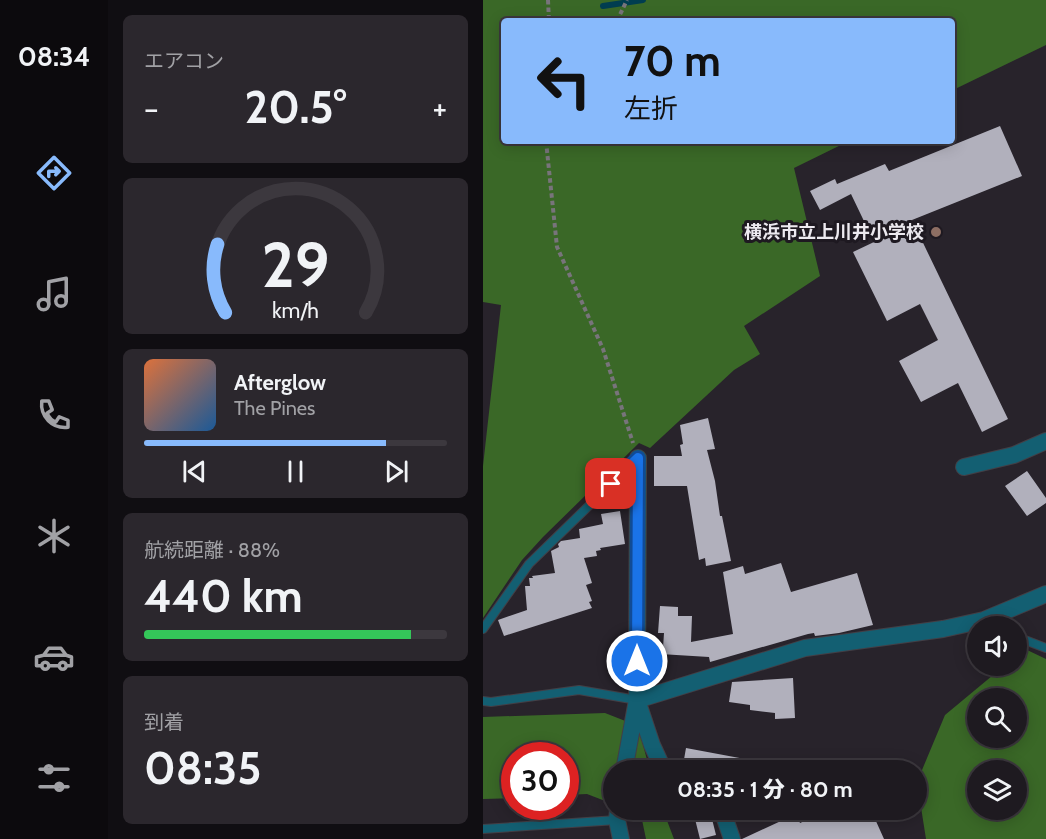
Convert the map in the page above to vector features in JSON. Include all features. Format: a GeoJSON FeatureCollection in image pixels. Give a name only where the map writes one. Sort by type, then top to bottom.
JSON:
{"type":"FeatureCollection","features":[{"type":"Feature","properties":{"kind":"street"},"geometry":{"type":"LineString","coordinates":[[964,467],[1014,455],[1046,441]]}},
{"type":"Feature","properties":{"kind":"street"},"geometry":{"type":"LineString","coordinates":[[626,760],[637,700],[638,458]]}},
{"type":"Feature","properties":{"kind":"street"},"geometry":{"type":"LineString","coordinates":[[1004,616],[1046,594]]}},
{"type":"Feature","properties":{"kind":"street"},"geometry":{"type":"LineString","coordinates":[[637,700],[805,648],[967,626]]}},
{"type":"Feature","properties":{"kind":"street"},"geometry":{"type":"LineString","coordinates":[[637,700],[658,760]]}},
{"type":"Feature","properties":{"kind":"street"},"geometry":{"type":"LineString","coordinates":[[619,820],[621,839]]}},
{"type":"Feature","properties":{"kind":"street"},"geometry":{"type":"LineString","coordinates":[[725,820],[732,839]]}},
{"type":"Feature","properties":{"kind":"lane"},"geometry":{"type":"LineString","coordinates":[[483,629],[529,564],[638,458]]}},
{"type":"Feature","properties":{"kind":"lane"},"geometry":{"type":"LineString","coordinates":[[1027,641],[1046,648]]}},
{"type":"Feature","properties":{"kind":"lane"},"geometry":{"type":"LineString","coordinates":[[483,701],[491,702],[579,690],[637,700]]}},
{"type":"Feature","properties":{"kind":"lane"},"geometry":{"type":"LineString","coordinates":[[483,829],[603,817]]}},
{"type":"Feature","properties":{"kind":"path"},"geometry":{"type":"LineString","coordinates":[[548,0],[549,18]]}},
{"type":"Feature","properties":{"kind":"path"},"geometry":{"type":"LineString","coordinates":[[618,18],[627,0]]}},
{"type":"Feature","properties":{"kind":"path"},"geometry":{"type":"LineString","coordinates":[[546,144],[557,247],[603,349],[638,458]]}},
{"type":"Feature","properties":{"kind":"green space"},"geometry":{"type":"Polygon","coordinates":[[[483,0],[1046,0],[1046,45],[955,89],[955,18],[501,18],[501,144],[843,144],[794,168],[820,276],[744,326],[760,354],[734,370],[650,448],[639,443],[522,560],[483,618],[483,466],[501,305],[483,302],[483,0]]]}},
{"type":"Feature","properties":{"kind":"green space"},"geometry":{"type":"Polygon","coordinates":[[[1027,650],[1046,659],[1046,839],[926,839],[923,820],[927,820],[926,760],[945,715],[967,697],[967,748],[1027,748],[1027,688],[978,688],[992,676],[1027,676],[1027,650]]]}},
{"type":"Feature","properties":{"kind":"green space"},"geometry":{"type":"Polygon","coordinates":[[[605,713],[638,726],[647,760],[603,760],[603,800],[587,794],[579,794],[579,742],[501,742],[501,798],[483,799],[483,717],[605,713]]]}},
{"type":"Feature","properties":{"kind":"green space"},"geometry":{"type":"Polygon","coordinates":[[[642,820],[667,820],[674,839],[646,839],[642,820]]]}},
{"type":"Feature","properties":{"kind":"building"},"geometry":{"type":"Polygon","coordinates":[[[1000,126],[1022,176],[912,220],[1008,419],[982,432],[958,383],[921,402],[899,361],[938,340],[920,304],[887,321],[853,252],[874,242],[851,194],[820,210],[810,191],[835,179],[837,184],[885,164],[889,171],[1000,126]]]}},
{"type":"Feature","properties":{"kind":"building"},"geometry":{"type":"Polygon","coordinates":[[[708,418],[715,449],[707,450],[731,561],[706,566],[705,558],[699,560],[687,486],[654,486],[654,456],[682,456],[680,425],[708,418]]]}},
{"type":"Feature","properties":{"kind":"building"},"geometry":{"type":"Polygon","coordinates":[[[1027,471],[1046,498],[1046,503],[1027,516],[1005,486],[1027,471]]]}},
{"type":"Feature","properties":{"kind":"building"},"geometry":{"type":"Polygon","coordinates":[[[620,511],[625,544],[600,548],[601,550],[596,551],[597,556],[584,558],[592,583],[586,585],[592,608],[504,636],[498,620],[527,610],[525,586],[530,586],[529,578],[555,573],[551,551],[559,547],[558,544],[561,541],[580,538],[579,529],[603,524],[601,514],[620,511]]]}},
{"type":"Feature","properties":{"kind":"building"},"geometry":{"type":"Polygon","coordinates":[[[781,563],[791,592],[857,573],[873,625],[839,633],[815,636],[814,633],[808,634],[710,662],[709,657],[660,654],[659,649],[663,648],[664,633],[658,633],[660,606],[678,607],[678,616],[692,616],[691,642],[733,634],[723,572],[743,566],[745,574],[781,563]]]}},
{"type":"Feature","properties":{"kind":"building"},"geometry":{"type":"Polygon","coordinates":[[[793,678],[795,718],[775,719],[775,713],[750,710],[750,705],[729,702],[732,682],[793,678]]]}},
{"type":"Feature","properties":{"kind":"building"},"geometry":{"type":"Polygon","coordinates":[[[686,748],[750,760],[684,760],[686,748]]]}},
{"type":"Feature","properties":{"kind":"building"},"geometry":{"type":"Polygon","coordinates":[[[695,820],[712,820],[716,835],[700,839],[695,820]]]}},
{"type":"Feature","properties":{"kind":"building"},"geometry":{"type":"Polygon","coordinates":[[[783,820],[799,820],[800,823],[807,820],[875,820],[884,839],[742,839],[783,820]]]}},
{"type":"Feature","properties":{"kind":"waterway"},"geometry":{"type":"LineString","coordinates":[[603,6],[643,0]]}},
{"type":"Feature","properties":{"kind":"place","name":"横浜市立上川井小学校"},"geometry":{"type":"Point","coordinates":[936,232]}},
{"type":"Feature","properties":{"kind":"route"},"geometry":{"type":"LineString","coordinates":[[611,484],[638,458],[637,661]]}}]}
